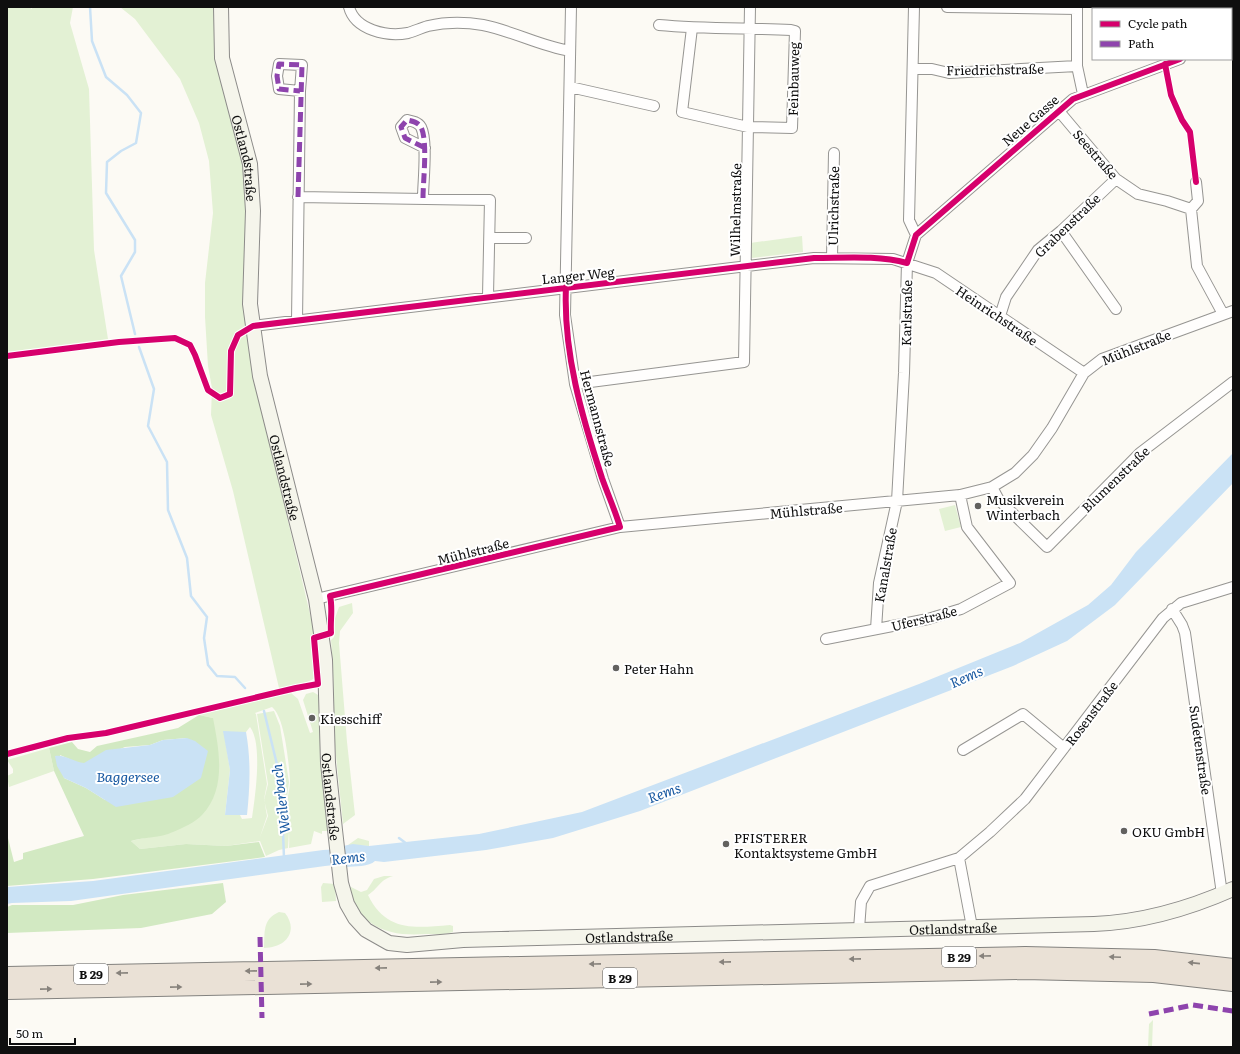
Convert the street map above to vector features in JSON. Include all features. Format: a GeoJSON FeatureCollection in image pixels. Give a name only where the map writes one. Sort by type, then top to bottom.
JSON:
{"type":"FeatureCollection","features":[{"type":"Feature","properties":{"kind":"highway","name":"B 29"},"geometry":{"type":"LineString","coordinates":[[7,976],[1025,956],[1154,959],[1233,968]]}},
{"type":"Feature","properties":{"kind":"highway","name":"B 29"},"geometry":{"type":"LineString","coordinates":[[7,990],[1024,970],[1154,973],[1233,982]]}},
{"type":"Feature","properties":{"kind":"street","name":"Ostlandstraße"},"geometry":{"type":"LineString","coordinates":[[221,7],[222,58],[250,164],[253,211],[250,278],[252,326],[260,376],[316,599],[325,660],[328,763],[341,883],[347,904],[360,924],[373,935],[398,944],[463,940],[1094,924],[1128,922],[1179,911],[1228,892]]}},
{"type":"Feature","properties":{"kind":"street"},"geometry":{"type":"LineString","coordinates":[[349,7],[359,23],[384,33],[406,33],[428,26],[445,24],[482,25],[516,34],[548,47],[570,51]]}},
{"type":"Feature","properties":{"kind":"street","name":"Hermannstraße"},"geometry":{"type":"LineString","coordinates":[[571,7],[565,315],[575,384],[603,480],[620,527]]}},
{"type":"Feature","properties":{"kind":"street","name":"Wilhelmstraße"},"geometry":{"type":"LineString","coordinates":[[575,384],[744,362],[750,7]]}},
{"type":"Feature","properties":{"kind":"street"},"geometry":{"type":"LineString","coordinates":[[914,7],[909,220],[916,235]]}},
{"type":"Feature","properties":{"kind":"street"},"geometry":{"type":"LineString","coordinates":[[947,7],[1077,8],[1077,66],[1083,94]]}},
{"type":"Feature","properties":{"kind":"street"},"geometry":{"type":"LineString","coordinates":[[659,25],[692,28],[750,28]]}},
{"type":"Feature","properties":{"kind":"street"},"geometry":{"type":"LineString","coordinates":[[692,28],[682,112],[748,127]]}},
{"type":"Feature","properties":{"kind":"street","name":"Feinbauweg"},"geometry":{"type":"LineString","coordinates":[[748,127],[792,128],[794,46],[794,31],[750,28]]}},
{"type":"Feature","properties":{"kind":"street","name":"Neue Gasse"},"geometry":{"type":"LineString","coordinates":[[916,235],[1072,99],[1177,60]]}},
{"type":"Feature","properties":{"kind":"street","name":"Friedrichstraße"},"geometry":{"type":"LineString","coordinates":[[913,69],[932,69],[949,73],[1077,66]]}},
{"type":"Feature","properties":{"kind":"street"},"geometry":{"type":"LineString","coordinates":[[570,87],[654,106]]}},
{"type":"Feature","properties":{"kind":"street"},"geometry":{"type":"LineString","coordinates":[[297,321],[300,91]]}},
{"type":"Feature","properties":{"kind":"street","name":"Seestraße"},"geometry":{"type":"LineString","coordinates":[[1058,110],[1116,179],[1138,194],[1191,209]]}},
{"type":"Feature","properties":{"kind":"street"},"geometry":{"type":"LineString","coordinates":[[423,198],[424,148]]}},
{"type":"Feature","properties":{"kind":"street","name":"Ulrichstraße"},"geometry":{"type":"LineString","coordinates":[[832,258],[834,153]]}},
{"type":"Feature","properties":{"kind":"street","name":"Grabenstraße"},"geometry":{"type":"LineString","coordinates":[[1000,316],[1006,297],[1038,250],[1061,231],[1116,179]]}},
{"type":"Feature","properties":{"kind":"street"},"geometry":{"type":"LineString","coordinates":[[1196,182],[1198,201],[1191,209],[1197,266],[1228,312]]}},
{"type":"Feature","properties":{"kind":"street"},"geometry":{"type":"LineString","coordinates":[[298,197],[490,200],[488,296]]}},
{"type":"Feature","properties":{"kind":"street"},"geometry":{"type":"LineString","coordinates":[[1061,231],[1116,309]]}},
{"type":"Feature","properties":{"kind":"street","name":"Karlstraße"},"geometry":{"type":"LineString","coordinates":[[897,501],[904,373],[907,263],[916,235]]}},
{"type":"Feature","properties":{"kind":"street"},"geometry":{"type":"LineString","coordinates":[[490,238],[526,238]]}},
{"type":"Feature","properties":{"kind":"street","name":"Langer Weg"},"geometry":{"type":"LineString","coordinates":[[252,326],[488,296],[814,258],[893,259],[907,263]]}},
{"type":"Feature","properties":{"kind":"street","name":"Heinrichstraße"},"geometry":{"type":"LineString","coordinates":[[907,263],[936,273],[1084,373]]}},
{"type":"Feature","properties":{"kind":"street","name":"Mühlstraße"},"geometry":{"type":"LineString","coordinates":[[316,599],[620,527],[960,495],[992,487],[1015,473],[1033,455],[1052,428],[1084,373],[1102,359],[1228,312]]}},
{"type":"Feature","properties":{"kind":"street","name":"Blumenstraße"},"geometry":{"type":"LineString","coordinates":[[992,487],[999,500],[1047,547],[1140,452],[1233,382]]}},
{"type":"Feature","properties":{"kind":"street","name":"Uferstraße"},"geometry":{"type":"LineString","coordinates":[[826,639],[928,619],[961,609],[1010,583],[967,527],[960,495]]}},
{"type":"Feature","properties":{"kind":"street","name":"Kanalstraße"},"geometry":{"type":"LineString","coordinates":[[876,629],[879,583],[897,501]]}},
{"type":"Feature","properties":{"kind":"street","name":"Rosenstraße"},"geometry":{"type":"LineString","coordinates":[[859,929],[861,902],[870,886],[959,858],[990,832],[1025,799],[1163,618],[1172,609],[1181,603],[1233,588]]}},
{"type":"Feature","properties":{"kind":"street","name":"Sudetenstraße"},"geometry":{"type":"LineString","coordinates":[[1172,609],[1182,625],[1184,633],[1228,892]]}},
{"type":"Feature","properties":{"kind":"street"},"geometry":{"type":"LineString","coordinates":[[963,750],[1023,714],[1064,748]]}},
{"type":"Feature","properties":{"kind":"street"},"geometry":{"type":"LineString","coordinates":[[959,858],[972,927]]}},
{"type":"Feature","properties":{"kind":"green space"},"geometry":{"type":"Polygon","coordinates":[[[7,7],[29,7],[32,9],[32,7],[73,7],[70,23],[89,89],[94,250],[108,339],[7,352],[7,7]]]}},
{"type":"Feature","properties":{"kind":"green space"},"geometry":{"type":"Polygon","coordinates":[[[120,7],[214,7],[218,65],[225,95],[241,147],[247,185],[263,415],[315,635],[320,674],[301,684],[279,688],[233,491],[211,415],[212,388],[208,366],[205,317],[205,283],[213,213],[209,161],[199,123],[180,79],[135,19],[120,7]]]}},
{"type":"Feature","properties":{"kind":"green space"},"geometry":{"type":"Polygon","coordinates":[[[802,236],[803,252],[752,258],[750,243],[802,236]]]}},
{"type":"Feature","properties":{"kind":"green space"},"geometry":{"type":"Polygon","coordinates":[[[955,505],[961,527],[945,531],[939,509],[955,505]]]}},
{"type":"Feature","properties":{"kind":"green space"},"geometry":{"type":"Polygon","coordinates":[[[352,603],[353,613],[340,631],[339,643],[347,742],[355,815],[343,824],[335,746],[331,640],[334,637],[334,621],[339,607],[352,603]]]}},
{"type":"Feature","properties":{"kind":"green space"},"geometry":{"type":"Polygon","coordinates":[[[313,692],[320,696],[329,831],[322,831],[322,834],[314,831],[311,844],[289,848],[289,832],[288,848],[266,856],[260,841],[226,846],[186,844],[140,849],[131,841],[172,832],[213,718],[199,715],[291,693],[298,699],[310,733],[313,732],[303,700],[306,694],[313,692]],[[272,707],[255,713],[267,784],[264,800],[268,784],[257,714],[274,711],[280,726],[289,782],[286,806],[289,832],[287,805],[290,781],[286,742],[280,721],[272,707]],[[250,727],[246,732],[224,732],[230,770],[225,815],[240,815],[242,819],[252,818],[257,771],[254,735],[250,727]],[[265,802],[267,816],[260,837],[268,816],[265,802]]]}},
{"type":"Feature","properties":{"kind":"green space"},"geometry":{"type":"Polygon","coordinates":[[[199,715],[213,718],[219,755],[218,781],[215,793],[210,805],[199,818],[193,822],[168,834],[131,841],[140,849],[186,844],[226,846],[259,842],[265,857],[93,879],[7,886],[7,834],[14,862],[23,859],[23,853],[84,836],[54,771],[49,748],[72,742],[78,749],[90,752],[97,746],[178,728],[199,715]],[[187,738],[163,740],[150,745],[125,747],[84,764],[60,755],[64,778],[86,788],[105,800],[187,738]]]}},
{"type":"Feature","properties":{"kind":"green space"},"geometry":{"type":"Polygon","coordinates":[[[49,748],[54,771],[9,787],[7,776],[13,773],[13,769],[7,760],[49,748]]]}},
{"type":"Feature","properties":{"kind":"green space"},"geometry":{"type":"Polygon","coordinates":[[[358,838],[369,841],[369,846],[348,845],[358,838]]]}},
{"type":"Feature","properties":{"kind":"green space"},"geometry":{"type":"Polygon","coordinates":[[[384,876],[393,876],[382,882],[368,895],[375,907],[383,916],[392,922],[413,927],[450,925],[453,926],[453,932],[447,934],[399,934],[387,931],[367,920],[359,911],[353,900],[349,886],[361,892],[367,890],[374,879],[384,876]]]}},
{"type":"Feature","properties":{"kind":"green space"},"geometry":{"type":"Polygon","coordinates":[[[223,883],[226,902],[212,914],[141,928],[7,933],[7,907],[12,905],[73,905],[123,895],[223,883]]]}},
{"type":"Feature","properties":{"kind":"green space"},"geometry":{"type":"Polygon","coordinates":[[[323,883],[335,884],[336,901],[322,902],[321,887],[323,883]]]}},
{"type":"Feature","properties":{"kind":"green space"},"geometry":{"type":"Polygon","coordinates":[[[279,912],[285,913],[289,920],[291,926],[288,937],[279,945],[264,948],[267,923],[270,918],[279,912]]]}},
{"type":"Feature","properties":{"kind":"green space"},"geometry":{"type":"Polygon","coordinates":[[[1153,1020],[1152,1047],[1148,1047],[1149,1024],[1153,1020]]]}},
{"type":"Feature","properties":{"kind":"water","name":"Rems"},"geometry":{"type":"Polygon","coordinates":[[[1233,453],[1233,483],[1115,605],[1067,641],[1013,666],[640,811],[553,838],[486,850],[384,862],[375,861],[362,866],[346,867],[343,864],[325,866],[71,901],[7,904],[7,887],[93,881],[323,850],[341,849],[343,846],[353,844],[369,846],[479,834],[582,812],[919,684],[1020,643],[1088,605],[1111,585],[1136,552],[1233,453]]]}},
{"type":"Feature","properties":{"kind":"water"},"geometry":{"type":"Polygon","coordinates":[[[223,731],[246,732],[250,773],[247,815],[225,815],[230,770],[223,731]]]}},
{"type":"Feature","properties":{"kind":"water","name":"Baggersee"},"geometry":{"type":"Polygon","coordinates":[[[187,738],[195,741],[208,751],[201,778],[173,797],[116,807],[86,788],[64,778],[57,766],[55,756],[62,756],[84,763],[106,750],[150,745],[163,740],[187,738]]]}},
{"type":"Feature","properties":{"kind":"waterway","name":"Weilerbach"},"geometry":{"type":"LineString","coordinates":[[90,7],[92,41],[106,77],[127,95],[141,113],[136,143],[121,151],[107,162],[106,193],[135,240],[135,252],[121,276],[135,334]]}},
{"type":"Feature","properties":{"kind":"waterway"},"geometry":{"type":"LineString","coordinates":[[139,347],[154,389],[148,426],[167,462],[168,510],[187,558],[191,596],[207,617],[204,638],[208,665],[217,676],[235,677],[245,688]]}},
{"type":"Feature","properties":{"kind":"waterway","name":"Weilerbach"},"geometry":{"type":"LineString","coordinates":[[264,711],[281,781],[284,858]]}},
{"type":"Feature","properties":{"kind":"waterway"},"geometry":{"type":"LineString","coordinates":[[399,838],[407,844]]}},
{"type":"Feature","properties":{"kind":"marked path"},"geometry":{"type":"LineString","coordinates":[[298,197],[302,65],[279,64],[277,76],[279,89],[300,91]]}},
{"type":"Feature","properties":{"kind":"marked path"},"geometry":{"type":"LineString","coordinates":[[423,198],[425,151],[424,142],[423,133],[418,124],[407,120],[401,127],[405,138],[425,148]]}},
{"type":"Feature","properties":{"kind":"marked path"},"geometry":{"type":"LineString","coordinates":[[260,937],[262,1018]]}},
{"type":"Feature","properties":{"kind":"marked path"},"geometry":{"type":"LineString","coordinates":[[1149,1014],[1193,1005],[1233,1011]]}},
{"type":"Feature","properties":{"kind":"cycle path"},"geometry":{"type":"LineString","coordinates":[[7,356],[119,342],[175,338],[190,345],[208,390],[220,398],[230,394],[231,351],[238,335],[253,326],[814,258],[873,258],[896,260],[907,263],[916,235],[1073,99],[1177,60]]}},
{"type":"Feature","properties":{"kind":"cycle path"},"geometry":{"type":"LineString","coordinates":[[1165,64],[1171,95],[1182,120],[1190,132],[1196,182]]}},
{"type":"Feature","properties":{"kind":"cycle path"},"geometry":{"type":"LineString","coordinates":[[7,754],[68,738],[106,733],[318,684],[314,638],[331,633],[330,596],[620,527],[602,478],[575,384],[568,336],[566,287]]}},
{"type":"Feature","properties":{"kind":"place","name":"Musikverein Winterbach"},"geometry":{"type":"Point","coordinates":[978,506]}},
{"type":"Feature","properties":{"kind":"place","name":"Peter Hahn"},"geometry":{"type":"Point","coordinates":[616,668]}},
{"type":"Feature","properties":{"kind":"place","name":"Kiesschiff"},"geometry":{"type":"Point","coordinates":[312,718]}},
{"type":"Feature","properties":{"kind":"place","name":"OKU GmbH"},"geometry":{"type":"Point","coordinates":[1124,831]}},
{"type":"Feature","properties":{"kind":"place","name":"PFISTERER Kontaktsysteme GmbH"},"geometry":{"type":"Point","coordinates":[726,844]}}]}
